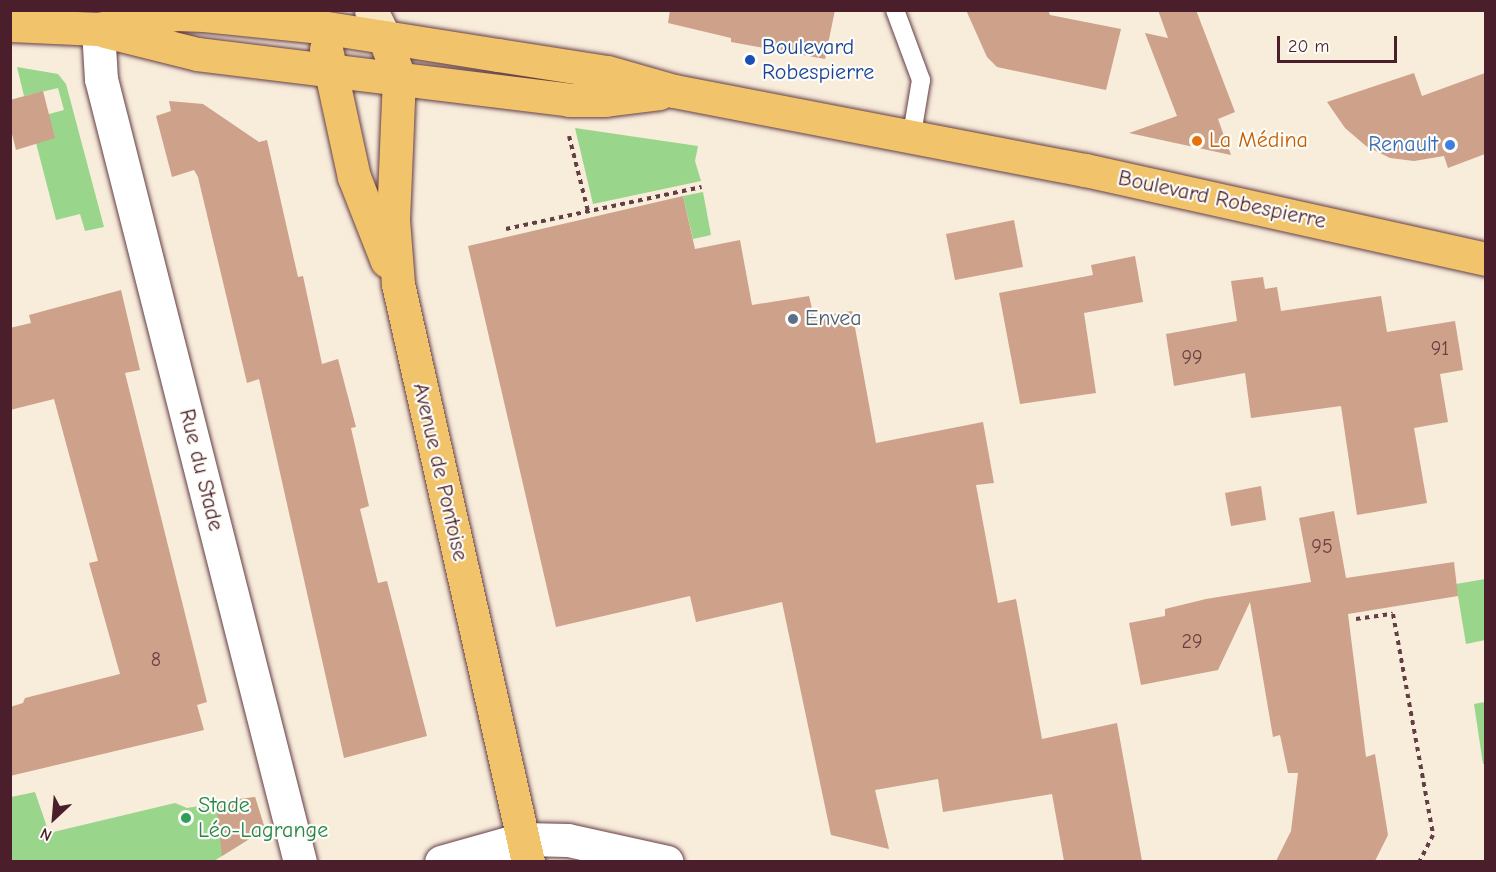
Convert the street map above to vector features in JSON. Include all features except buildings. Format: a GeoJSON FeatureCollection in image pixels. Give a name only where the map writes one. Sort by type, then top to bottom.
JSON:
{"type":"FeatureCollection","features":[{"type":"Feature","properties":{"kind":"main road","name":"Boulevard Robespierre"},"geometry":{"type":"LineString","coordinates":[[98,29],[176,14],[321,19],[377,24],[607,72],[675,91],[912,134],[1485,259]]}},
{"type":"Feature","properties":{"kind":"main road"},"geometry":{"type":"LineString","coordinates":[[321,19],[354,177],[398,284]]}},
{"type":"Feature","properties":{"kind":"main road"},"geometry":{"type":"LineString","coordinates":[[377,24],[399,77]]}},
{"type":"Feature","properties":{"kind":"main road","name":"Boulevard Robespierre"},"geometry":{"type":"LineString","coordinates":[[10,25],[98,29],[197,54],[330,68],[569,100],[605,100],[675,91]]}},
{"type":"Feature","properties":{"kind":"main road","name":"Avenue de Pontoise"},"geometry":{"type":"LineString","coordinates":[[399,77],[393,209],[398,284],[526,850]]}},
{"type":"Feature","properties":{"kind":"street","name":"Rue du Stade"},"geometry":{"type":"LineString","coordinates":[[98,29],[101,79],[300,861]]}},
{"type":"Feature","properties":{"kind":"street"},"geometry":{"type":"LineString","coordinates":[[441,861],[526,850],[568,840],[667,861]]}},
{"type":"Feature","properties":{"kind":"lane"},"geometry":{"type":"LineString","coordinates":[[895,10],[921,80],[912,134]]}},
{"type":"Feature","properties":{"kind":"path"},"geometry":{"type":"LineString","coordinates":[[567,126],[588,211]]}},
{"type":"Feature","properties":{"kind":"path"},"geometry":{"type":"LineString","coordinates":[[506,229],[702,187]]}},
{"type":"Feature","properties":{"kind":"path"},"geometry":{"type":"LineString","coordinates":[[1356,619],[1393,614],[1433,835],[1419,861]]}},
{"type":"Feature","properties":{"kind":"green space"},"geometry":{"type":"Polygon","coordinates":[[[17,67],[58,74],[66,84],[104,227],[85,231],[80,214],[56,220],[36,143],[49,114],[64,110],[58,88],[24,96],[17,67]]]}},
{"type":"Feature","properties":{"kind":"green space"},"geometry":{"type":"Polygon","coordinates":[[[575,128],[698,146],[695,161],[701,181],[593,204],[575,128]]]}},
{"type":"Feature","properties":{"kind":"green space"},"geometry":{"type":"Polygon","coordinates":[[[703,192],[711,235],[693,239],[683,196],[703,192]]]}},
{"type":"Feature","properties":{"kind":"green space"},"geometry":{"type":"Polygon","coordinates":[[[1485,579],[1485,640],[1466,644],[1456,584],[1485,579]]]}},
{"type":"Feature","properties":{"kind":"green space"},"geometry":{"type":"Polygon","coordinates":[[[1485,702],[1486,764],[1483,764],[1474,704],[1485,702]]]}},
{"type":"Feature","properties":{"kind":"green space","name":"Stade Léo-Lagrange"},"geometry":{"type":"Polygon","coordinates":[[[35,792],[49,833],[175,803],[187,808],[255,797],[265,829],[214,861],[11,862],[11,797],[35,792]]]}},
{"type":"Feature","properties":{"kind":"place","name":"Boulevard Robespierre"},"geometry":{"type":"Point","coordinates":[750,60]}},
{"type":"Feature","properties":{"kind":"place","name":"La Médina"},"geometry":{"type":"Point","coordinates":[1197,141]}},
{"type":"Feature","properties":{"kind":"place","name":"Renault"},"geometry":{"type":"Point","coordinates":[1450,145]}},
{"type":"Feature","properties":{"kind":"place","name":"Envea"},"geometry":{"type":"Point","coordinates":[793,319]}},
{"type":"Feature","properties":{"kind":"place","name":"Stade Léo-Lagrange"},"geometry":{"type":"Point","coordinates":[186,818]}}]}
